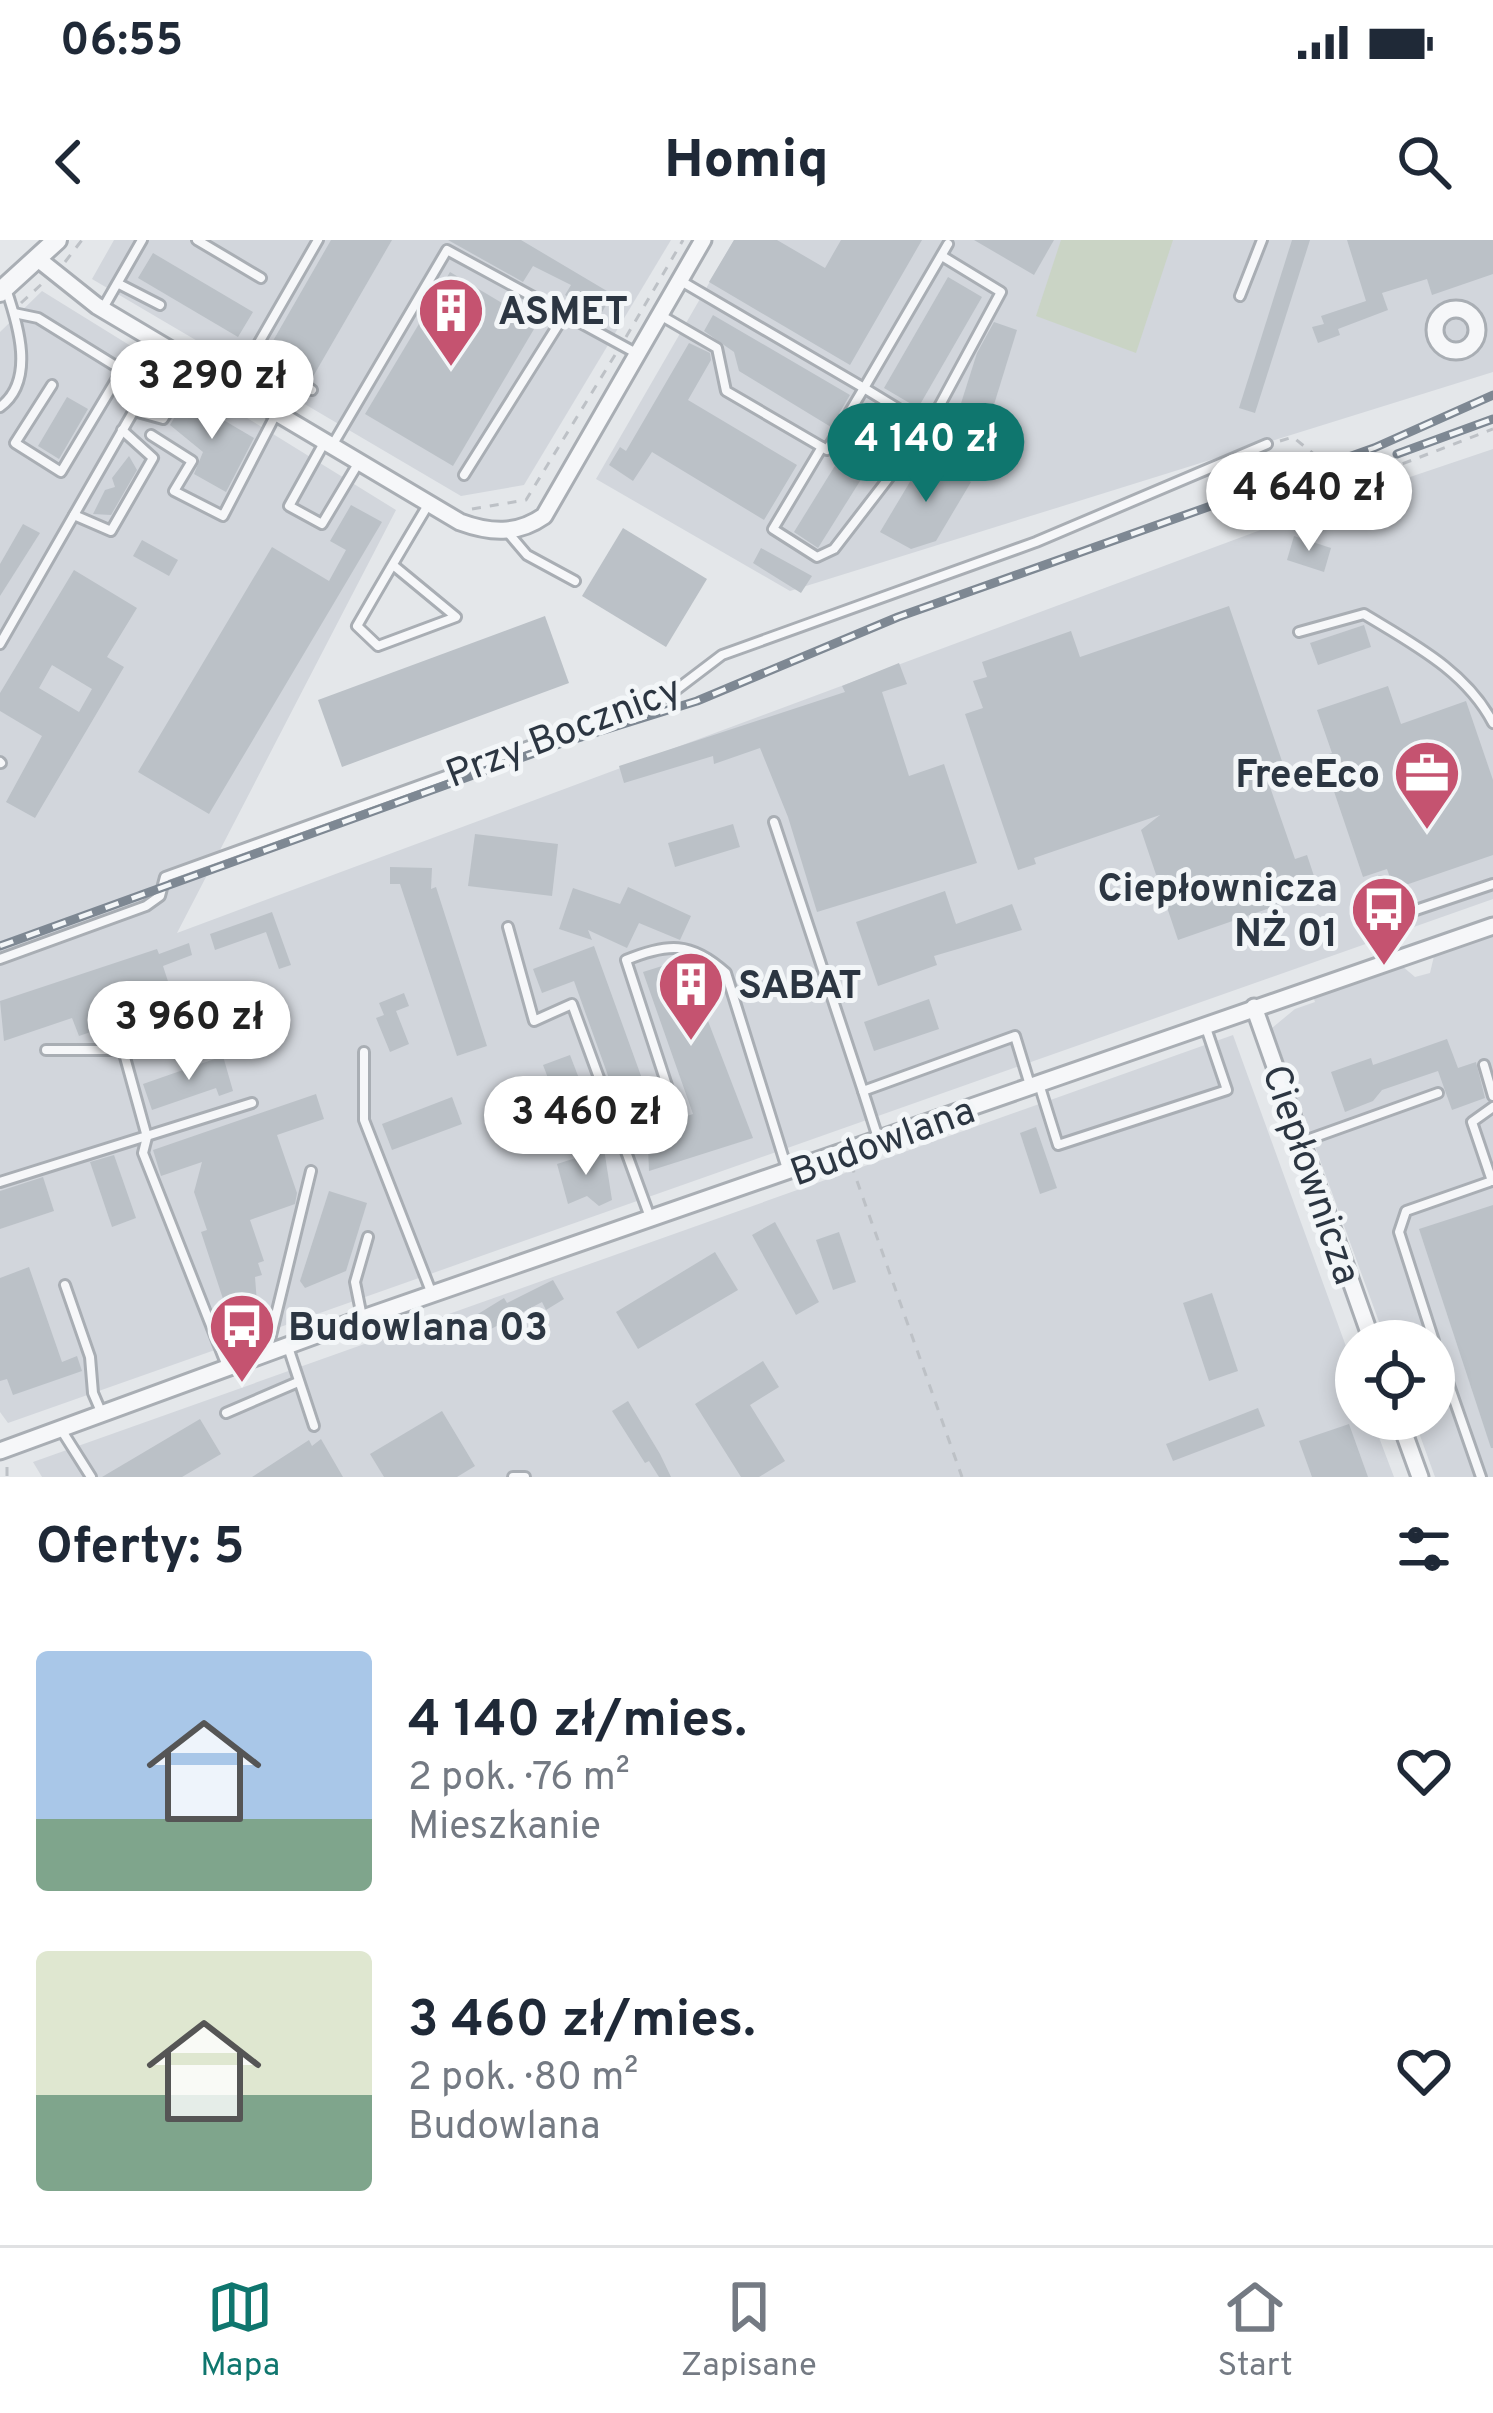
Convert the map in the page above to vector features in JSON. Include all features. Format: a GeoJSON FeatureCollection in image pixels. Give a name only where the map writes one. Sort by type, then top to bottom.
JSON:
{"type":"FeatureCollection","features":[{"type":"Feature","properties":{"kind":"street"},"geometry":{"type":"LineString","coordinates":[[3,290],[57,240]]}},
{"type":"Feature","properties":{"kind":"street"},"geometry":{"type":"LineString","coordinates":[[38,259],[102,309],[484,531],[526,528],[544,516],[703,240]]}},
{"type":"Feature","properties":{"kind":"street"},"geometry":{"type":"LineString","coordinates":[[1474,340],[1493,341]]}},
{"type":"Feature","properties":{"kind":"street","name":"Budowlana"},"geometry":{"type":"LineString","coordinates":[[3,1459],[61,1429],[363,1318],[1493,926]]}},
{"type":"Feature","properties":{"kind":"street","name":"Ciepłownicza"},"geometry":{"type":"LineString","coordinates":[[1254,1006],[1365,1320]]}},
{"type":"Feature","properties":{"kind":"street"},"geometry":{"type":"LineString","coordinates":[[1407,1440],[1420,1477]]}},
{"type":"Feature","properties":{"kind":"lane"},"geometry":{"type":"LineString","coordinates":[[102,309],[142,240]]}},
{"type":"Feature","properties":{"kind":"lane"},"geometry":{"type":"LineString","coordinates":[[197,240],[261,278]]}},
{"type":"Feature","properties":{"kind":"lane"},"geometry":{"type":"LineString","coordinates":[[233,387],[317,240]]}},
{"type":"Feature","properties":{"kind":"lane"},"geometry":{"type":"LineString","coordinates":[[1240,296],[1262,240]]}},
{"type":"Feature","properties":{"kind":"lane"},"geometry":{"type":"LineString","coordinates":[[660,315],[717,348],[727,391],[827,450],[949,244]]}},
{"type":"Feature","properties":{"kind":"lane"},"geometry":{"type":"LineString","coordinates":[[359,462],[322,524],[289,506],[447,250],[638,353]]}},
{"type":"Feature","properties":{"kind":"lane"},"geometry":{"type":"LineString","coordinates":[[822,447],[773,530],[817,557],[834,549],[928,427],[1001,292],[942,256]]}},
{"type":"Feature","properties":{"kind":"lane"},"geometry":{"type":"LineString","coordinates":[[680,280],[928,427]]}},
{"type":"Feature","properties":{"kind":"lane"},"geometry":{"type":"LineString","coordinates":[[119,284],[160,305]]}},
{"type":"Feature","properties":{"kind":"lane"},"geometry":{"type":"LineString","coordinates":[[0,407],[20,378],[14,313],[3,290]]}},
{"type":"Feature","properties":{"kind":"lane"},"geometry":{"type":"LineString","coordinates":[[14,313],[38,318],[122,370],[61,472],[15,443],[52,386]]}},
{"type":"Feature","properties":{"kind":"lane"},"geometry":{"type":"LineString","coordinates":[[464,476],[565,314]]}},
{"type":"Feature","properties":{"kind":"lane"},"geometry":{"type":"LineString","coordinates":[[0,644],[169,349]]}},
{"type":"Feature","properties":{"kind":"lane"},"geometry":{"type":"LineString","coordinates":[[252,355],[312,390]]}},
{"type":"Feature","properties":{"kind":"lane"},"geometry":{"type":"LineString","coordinates":[[134,411],[163,419],[177,396],[152,379]]}},
{"type":"Feature","properties":{"kind":"lane"},"geometry":{"type":"LineString","coordinates":[[151,435],[192,460],[174,491],[223,516],[277,413]]}},
{"type":"Feature","properties":{"kind":"lane"},"geometry":{"type":"LineString","coordinates":[[74,515],[111,531],[153,458],[122,430]]}},
{"type":"Feature","properties":{"kind":"lane","name":"Przy Bocznicy"},"geometry":{"type":"LineString","coordinates":[[0,959],[146,905],[160,896],[165,877],[668,696],[722,656],[1036,542],[1267,445]]}},
{"type":"Feature","properties":{"kind":"lane"},"geometry":{"type":"LineString","coordinates":[[392,565],[456,617],[378,646],[357,626],[392,565],[429,503]]}},
{"type":"Feature","properties":{"kind":"lane"},"geometry":{"type":"LineString","coordinates":[[505,530],[526,555],[575,581]]}},
{"type":"Feature","properties":{"kind":"lane"},"geometry":{"type":"LineString","coordinates":[[1300,632],[1364,614],[1435,658],[1480,697],[1493,723]]}},
{"type":"Feature","properties":{"kind":"lane"},"geometry":{"type":"LineString","coordinates":[[774,822],[879,1142]]}},
{"type":"Feature","properties":{"kind":"lane"},"geometry":{"type":"LineString","coordinates":[[1381,882],[1395,917],[1493,884]]}},
{"type":"Feature","properties":{"kind":"lane"},"geometry":{"type":"LineString","coordinates":[[508,927],[534,1021],[572,1004],[652,1221]]}},
{"type":"Feature","properties":{"kind":"lane"},"geometry":{"type":"LineString","coordinates":[[673,1104],[626,960],[658,945],[706,955],[726,973],[788,1173]]}},
{"type":"Feature","properties":{"kind":"lane"},"geometry":{"type":"LineString","coordinates":[[863,1091],[1015,1036],[1058,1144],[1226,1090],[1205,1024]]}},
{"type":"Feature","properties":{"kind":"lane"},"geometry":{"type":"LineString","coordinates":[[46,1050],[123,1050],[147,1137],[143,1153],[227,1368]]}},
{"type":"Feature","properties":{"kind":"lane"},"geometry":{"type":"LineString","coordinates":[[364,1052],[364,1120],[433,1296]]}},
{"type":"Feature","properties":{"kind":"lane"},"geometry":{"type":"LineString","coordinates":[[1484,1065],[1493,1096]]}},
{"type":"Feature","properties":{"kind":"lane"},"geometry":{"type":"LineString","coordinates":[[1302,1142],[1438,1093]]}},
{"type":"Feature","properties":{"kind":"lane"},"geometry":{"type":"LineString","coordinates":[[0,1182],[252,1103]]}},
{"type":"Feature","properties":{"kind":"lane"},"geometry":{"type":"LineString","coordinates":[[1427,1320],[1400,1232],[1406,1211],[1491,1182],[1472,1122],[1493,1107]]}},
{"type":"Feature","properties":{"kind":"lane"},"geometry":{"type":"LineString","coordinates":[[267,1353],[311,1171]]}},
{"type":"Feature","properties":{"kind":"lane"},"geometry":{"type":"LineString","coordinates":[[363,1318],[355,1282],[368,1237]]}},
{"type":"Feature","properties":{"kind":"lane"},"geometry":{"type":"LineString","coordinates":[[65,1285],[90,1357],[93,1393],[102,1414]]}},
{"type":"Feature","properties":{"kind":"lane"},"geometry":{"type":"LineString","coordinates":[[287,1346],[314,1426]]}},
{"type":"Feature","properties":{"kind":"lane"},"geometry":{"type":"LineString","coordinates":[[226,1413],[298,1382]]}},
{"type":"Feature","properties":{"kind":"lane"},"geometry":{"type":"LineString","coordinates":[[1455,1402],[1481,1477]]}},
{"type":"Feature","properties":{"kind":"lane"},"geometry":{"type":"LineString","coordinates":[[61,1429],[91,1477]]}},
{"type":"Feature","properties":{"kind":"lane"},"geometry":{"type":"LineString","coordinates":[[513,1477],[526,1477]]}},
{"type":"Feature","properties":{"kind":"path"},"geometry":{"type":"LineString","coordinates":[[469,510],[526,500],[682,240]]}},
{"type":"Feature","properties":{"kind":"path"},"geometry":{"type":"LineString","coordinates":[[1267,445],[1293,437],[1350,484],[1493,429]]}},
{"type":"Feature","properties":{"kind":"path"},"geometry":{"type":"LineString","coordinates":[[850,1162],[962,1477]]}},
{"type":"Feature","properties":{"kind":"path"},"geometry":{"type":"LineString","coordinates":[[3,1459],[7,1477]]}},
{"type":"Feature","properties":{"kind":"shaded area"},"geometry":{"type":"Polygon","coordinates":[[[114,240],[671,240],[524,485],[461,496],[92,279],[114,240]]]}},
{"type":"Feature","properties":{"kind":"shaded area"},"geometry":{"type":"Polygon","coordinates":[[[734,240],[1493,240],[1493,372],[790,591],[596,479],[734,240]]]}},
{"type":"Feature","properties":{"kind":"shaded area"},"geometry":{"type":"Polygon","coordinates":[[[42,291],[396,510],[177,933],[1333,503],[1493,449],[1493,899],[8,1423],[0,1412],[0,332],[42,291]]]}},
{"type":"Feature","properties":{"kind":"shaded area"},"geometry":{"type":"Polygon","coordinates":[[[1493,936],[1493,1477],[1435,1477],[1422,1440],[1455,1440],[1455,1320],[1378,1320],[1272,1028],[1295,1009],[1315,1002],[1313,996],[1402,966],[1415,977],[1430,973],[1434,956],[1493,936]]]}},
{"type":"Feature","properties":{"kind":"shaded area"},"geometry":{"type":"Polygon","coordinates":[[[1233,1035],[1336,1320],[1335,1440],[1380,1440],[1394,1477],[42,1477],[33,1462],[1233,1035]]]}},
{"type":"Feature","properties":{"kind":"green space"},"geometry":{"type":"Polygon","coordinates":[[[1061,240],[1173,240],[1136,353],[1036,316],[1061,240]]]}},
{"type":"Feature","properties":{"kind":"building"},"geometry":{"type":"Polygon","coordinates":[[[331,240],[392,240],[311,380],[266,353],[331,240]]]}},
{"type":"Feature","properties":{"kind":"building"},"geometry":{"type":"Polygon","coordinates":[[[448,240],[521,240],[612,294],[600,316],[565,295],[571,285],[533,266],[523,282],[448,240]]]}},
{"type":"Feature","properties":{"kind":"building"},"geometry":{"type":"Polygon","coordinates":[[[734,240],[777,240],[825,268],[841,240],[922,240],[850,365],[709,282],[734,240]]]}},
{"type":"Feature","properties":{"kind":"building"},"geometry":{"type":"Polygon","coordinates":[[[974,240],[1054,240],[1034,275],[974,240]]]}},
{"type":"Feature","properties":{"kind":"building"},"geometry":{"type":"Polygon","coordinates":[[[1292,240],[1310,240],[1255,413],[1239,408],[1292,240]]]}},
{"type":"Feature","properties":{"kind":"building"},"geometry":{"type":"Polygon","coordinates":[[[1347,240],[1493,240],[1493,274],[1432,295],[1427,279],[1382,293],[1388,310],[1338,329],[1340,335],[1318,343],[1312,327],[1324,324],[1321,316],[1366,301],[1347,240]]]}},
{"type":"Feature","properties":{"kind":"building"},"geometry":{"type":"Polygon","coordinates":[[[153,253],[253,312],[238,337],[138,278],[153,253]]]}},
{"type":"Feature","properties":{"kind":"building","name":"ASMET"},"geometry":{"type":"Polygon","coordinates":[[[450,272],[537,324],[453,466],[365,414],[450,272]]]}},
{"type":"Feature","properties":{"kind":"building"},"geometry":{"type":"Polygon","coordinates":[[[948,277],[982,297],[918,408],[884,388],[948,277]]]}},
{"type":"Feature","properties":{"kind":"building"},"geometry":{"type":"Polygon","coordinates":[[[713,315],[850,395],[831,427],[739,371],[734,352],[704,331],[713,315]]]}},
{"type":"Feature","properties":{"kind":"building"},"geometry":{"type":"Polygon","coordinates":[[[994,322],[1017,330],[980,450],[949,441],[977,353],[994,322]]]}},
{"type":"Feature","properties":{"kind":"building"},"geometry":{"type":"Polygon","coordinates":[[[689,343],[710,353],[711,360],[688,400],[797,465],[764,520],[652,452],[633,481],[609,465],[620,447],[626,451],[689,343]]]}},
{"type":"Feature","properties":{"kind":"building"},"geometry":{"type":"Polygon","coordinates":[[[189,393],[206,403],[203,408],[254,438],[226,492],[194,474],[203,452],[170,425],[189,393]]]}},
{"type":"Feature","properties":{"kind":"building"},"geometry":{"type":"Polygon","coordinates":[[[67,397],[88,409],[59,459],[38,446],[67,397]]]}},
{"type":"Feature","properties":{"kind":"building"},"geometry":{"type":"Polygon","coordinates":[[[862,422],[887,438],[818,548],[794,532],[862,422]]]}},
{"type":"Feature","properties":{"kind":"building"},"geometry":{"type":"Polygon","coordinates":[[[926,455],[971,482],[936,541],[911,549],[880,532],[926,455]]]}},
{"type":"Feature","properties":{"kind":"building"},"geometry":{"type":"Polygon","coordinates":[[[129,456],[137,470],[111,515],[93,514],[105,490],[115,487],[112,478],[129,456]]]}},
{"type":"Feature","properties":{"kind":"building"},"geometry":{"type":"Polygon","coordinates":[[[351,505],[382,522],[209,814],[138,772],[272,547],[329,581],[346,550],[330,541],[351,505]]]}},
{"type":"Feature","properties":{"kind":"building"},"geometry":{"type":"Polygon","coordinates":[[[23,524],[40,533],[0,596],[0,564],[23,524]]]}},
{"type":"Feature","properties":{"kind":"building"},"geometry":{"type":"Polygon","coordinates":[[[623,528],[707,579],[666,647],[582,596],[623,528]]]}},
{"type":"Feature","properties":{"kind":"building"},"geometry":{"type":"Polygon","coordinates":[[[1294,536],[1331,548],[1324,572],[1287,560],[1294,536]]]}},
{"type":"Feature","properties":{"kind":"building"},"geometry":{"type":"Polygon","coordinates":[[[142,540],[178,560],[169,576],[133,556],[142,540]]]}},
{"type":"Feature","properties":{"kind":"building"},"geometry":{"type":"Polygon","coordinates":[[[761,548],[812,576],[801,593],[753,563],[761,548]]]}},
{"type":"Feature","properties":{"kind":"building"},"geometry":{"type":"Polygon","coordinates":[[[74,570],[137,608],[107,657],[124,667],[35,818],[6,802],[42,736],[0,711],[0,693],[74,570]],[[52,665],[39,688],[79,712],[92,689],[52,665]]]}},
{"type":"Feature","properties":{"kind":"building"},"geometry":{"type":"Polygon","coordinates":[[[1229,606],[1284,767],[1276,770],[1280,781],[1269,784],[1295,859],[1307,855],[1319,891],[1178,940],[1141,830],[1160,815],[1034,858],[1036,864],[1018,870],[965,714],[983,708],[973,681],[987,677],[982,662],[1071,631],[1080,657],[1229,606]]]}},
{"type":"Feature","properties":{"kind":"building"},"geometry":{"type":"Polygon","coordinates":[[[545,616],[569,683],[342,767],[318,700],[545,616]]]}},
{"type":"Feature","properties":{"kind":"building"},"geometry":{"type":"Polygon","coordinates":[[[1364,625],[1371,647],[1318,665],[1310,643],[1364,625]]]}},
{"type":"Feature","properties":{"kind":"building"},"geometry":{"type":"Polygon","coordinates":[[[899,663],[907,684],[882,692],[909,776],[944,764],[977,863],[817,912],[788,817],[760,748],[714,764],[713,756],[624,783],[619,766],[845,692],[842,686],[899,663]]]}},
{"type":"Feature","properties":{"kind":"building"},"geometry":{"type":"Polygon","coordinates":[[[1388,686],[1401,724],[1466,701],[1493,780],[1493,855],[1394,889],[1387,869],[1363,877],[1322,756],[1332,753],[1317,710],[1388,686]]]}},
{"type":"Feature","properties":{"kind":"building"},"geometry":{"type":"Polygon","coordinates":[[[733,824],[740,847],[675,867],[668,843],[733,824]]]}},
{"type":"Feature","properties":{"kind":"building"},"geometry":{"type":"Polygon","coordinates":[[[475,834],[558,844],[552,896],[468,886],[475,834]]]}},
{"type":"Feature","properties":{"kind":"building"},"geometry":{"type":"Polygon","coordinates":[[[390,867],[432,868],[431,889],[436,887],[487,1046],[457,1056],[400,884],[390,884],[390,867]]]}},
{"type":"Feature","properties":{"kind":"building"},"geometry":{"type":"Polygon","coordinates":[[[628,887],[691,916],[680,940],[639,923],[627,948],[588,930],[592,940],[559,929],[573,888],[620,904],[628,887]]]}},
{"type":"Feature","properties":{"kind":"building"},"geometry":{"type":"Polygon","coordinates":[[[945,891],[956,924],[1012,904],[1022,930],[934,956],[937,965],[878,986],[856,922],[945,891]]]}},
{"type":"Feature","properties":{"kind":"building"},"geometry":{"type":"Polygon","coordinates":[[[272,912],[291,965],[279,969],[266,932],[215,950],[210,934],[272,912]]]}},
{"type":"Feature","properties":{"kind":"building"},"geometry":{"type":"Polygon","coordinates":[[[189,943],[192,955],[163,966],[175,1003],[79,1036],[72,1018],[4,1041],[0,1001],[157,949],[159,954],[189,943]]]}},
{"type":"Feature","properties":{"kind":"building"},"geometry":{"type":"Polygon","coordinates":[[[594,946],[653,1109],[624,1120],[574,981],[542,993],[533,969],[594,946]]]}},
{"type":"Feature","properties":{"kind":"building","name":"SABAT"},"geometry":{"type":"Polygon","coordinates":[[[678,961],[681,972],[688,969],[753,1138],[649,1171],[648,1147],[674,1139],[668,1122],[693,1114],[643,972],[678,961]]]}},
{"type":"Feature","properties":{"kind":"building"},"geometry":{"type":"Polygon","coordinates":[[[404,993],[409,1006],[396,1011],[409,1044],[390,1052],[376,1018],[384,1015],[379,1003],[404,993]]]}},
{"type":"Feature","properties":{"kind":"building"},"geometry":{"type":"Polygon","coordinates":[[[929,999],[939,1029],[874,1051],[864,1022],[929,999]]]}},
{"type":"Feature","properties":{"kind":"building"},"geometry":{"type":"Polygon","coordinates":[[[1447,1039],[1458,1068],[1476,1062],[1485,1098],[1452,1110],[1438,1071],[1382,1090],[1373,1101],[1345,1112],[1331,1072],[1371,1058],[1373,1065],[1447,1039]]]}},
{"type":"Feature","properties":{"kind":"building"},"geometry":{"type":"Polygon","coordinates":[[[570,1055],[598,1128],[571,1138],[543,1065],[570,1055]]]}},
{"type":"Feature","properties":{"kind":"building"},"geometry":{"type":"Polygon","coordinates":[[[223,1056],[233,1091],[219,1096],[216,1088],[152,1110],[143,1084],[223,1056]]]}},
{"type":"Feature","properties":{"kind":"building"},"geometry":{"type":"Polygon","coordinates":[[[316,1094],[324,1119],[277,1135],[297,1193],[295,1204],[250,1220],[264,1261],[258,1263],[262,1275],[255,1277],[257,1303],[232,1312],[226,1308],[201,1232],[207,1230],[194,1192],[202,1162],[161,1176],[153,1150],[316,1094]]]}},
{"type":"Feature","properties":{"kind":"building"},"geometry":{"type":"Polygon","coordinates":[[[452,1097],[462,1124],[392,1150],[382,1124],[452,1097]]]}},
{"type":"Feature","properties":{"kind":"building"},"geometry":{"type":"Polygon","coordinates":[[[1036,1127],[1057,1188],[1040,1194],[1020,1133],[1036,1127]]]}},
{"type":"Feature","properties":{"kind":"building"},"geometry":{"type":"Polygon","coordinates":[[[604,1149],[612,1200],[599,1206],[587,1196],[568,1204],[557,1164],[604,1149]]]}},
{"type":"Feature","properties":{"kind":"building"},"geometry":{"type":"Polygon","coordinates":[[[114,1155],[136,1218],[112,1227],[90,1162],[114,1155]]]}},
{"type":"Feature","properties":{"kind":"building"},"geometry":{"type":"Polygon","coordinates":[[[43,1177],[54,1211],[0,1229],[0,1191],[43,1177]]]}},
{"type":"Feature","properties":{"kind":"building"},"geometry":{"type":"Polygon","coordinates":[[[329,1191],[367,1203],[346,1271],[305,1288],[300,1281],[329,1191]]]}},
{"type":"Feature","properties":{"kind":"building"},"geometry":{"type":"Polygon","coordinates":[[[1493,1205],[1493,1448],[1455,1338],[1455,1320],[1449,1320],[1419,1229],[1493,1205]]]}},
{"type":"Feature","properties":{"kind":"building"},"geometry":{"type":"Polygon","coordinates":[[[775,1222],[819,1302],[796,1315],[752,1235],[775,1222]]]}},
{"type":"Feature","properties":{"kind":"building"},"geometry":{"type":"Polygon","coordinates":[[[839,1232],[856,1282],[833,1290],[816,1240],[839,1232]]]}},
{"type":"Feature","properties":{"kind":"building"},"geometry":{"type":"Polygon","coordinates":[[[715,1252],[738,1290],[638,1349],[616,1312],[715,1252]]]}},
{"type":"Feature","properties":{"kind":"building"},"geometry":{"type":"Polygon","coordinates":[[[29,1267],[62,1362],[77,1356],[82,1371],[13,1395],[7,1379],[0,1381],[0,1278],[29,1267]]]}},
{"type":"Feature","properties":{"kind":"building"},"geometry":{"type":"Polygon","coordinates":[[[553,1280],[564,1299],[546,1310],[542,1302],[470,1340],[460,1325],[504,1298],[507,1303],[553,1280]]]}},
{"type":"Feature","properties":{"kind":"building"},"geometry":{"type":"Polygon","coordinates":[[[1212,1293],[1238,1371],[1209,1381],[1183,1303],[1212,1293]]]}},
{"type":"Feature","properties":{"kind":"building"},"geometry":{"type":"Polygon","coordinates":[[[763,1361],[779,1387],[750,1405],[785,1461],[759,1477],[741,1477],[695,1404],[763,1361]]]}},
{"type":"Feature","properties":{"kind":"building"},"geometry":{"type":"Polygon","coordinates":[[[628,1401],[671,1477],[659,1477],[649,1461],[645,1463],[612,1411],[628,1401]]]}},
{"type":"Feature","properties":{"kind":"building"},"geometry":{"type":"Polygon","coordinates":[[[1258,1408],[1265,1426],[1173,1461],[1166,1444],[1258,1408]]]}},
{"type":"Feature","properties":{"kind":"building"},"geometry":{"type":"Polygon","coordinates":[[[442,1411],[475,1466],[457,1477],[384,1477],[370,1454],[442,1411]]]}},
{"type":"Feature","properties":{"kind":"building"},"geometry":{"type":"Polygon","coordinates":[[[200,1419],[221,1454],[182,1477],[102,1477],[200,1419]]]}},
{"type":"Feature","properties":{"kind":"building"},"geometry":{"type":"Polygon","coordinates":[[[1335,1429],[1335,1440],[1355,1440],[1368,1477],[1312,1477],[1299,1441],[1335,1429]]]}},
{"type":"Feature","properties":{"kind":"building"},"geometry":{"type":"Polygon","coordinates":[[[321,1439],[343,1477],[252,1477],[309,1440],[312,1446],[321,1439]]]}},
{"type":"Feature","properties":{"kind":"railway"},"geometry":{"type":"LineString","coordinates":[[0,946],[562,743],[697,701],[898,617],[1374,448],[1493,395]]}},
{"type":"Feature","properties":{"kind":"railway"},"geometry":{"type":"LineString","coordinates":[[1397,454],[1493,419]]}},
{"type":"Feature","properties":{"kind":"place","name":"ASMET"},"geometry":{"type":"Point","coordinates":[451,369]}},
{"type":"Feature","properties":{"kind":"place","name":"FreeEco"},"geometry":{"type":"Point","coordinates":[1427,832]}},
{"type":"Feature","properties":{"kind":"place","name":"Ciepłownicza NŻ 01"},"geometry":{"type":"Point","coordinates":[1384,968]}},
{"type":"Feature","properties":{"kind":"place","name":"SABAT"},"geometry":{"type":"Point","coordinates":[691,1043]}},
{"type":"Feature","properties":{"kind":"place","name":"Budowlana 03"},"geometry":{"type":"Point","coordinates":[242,1385]}}]}
